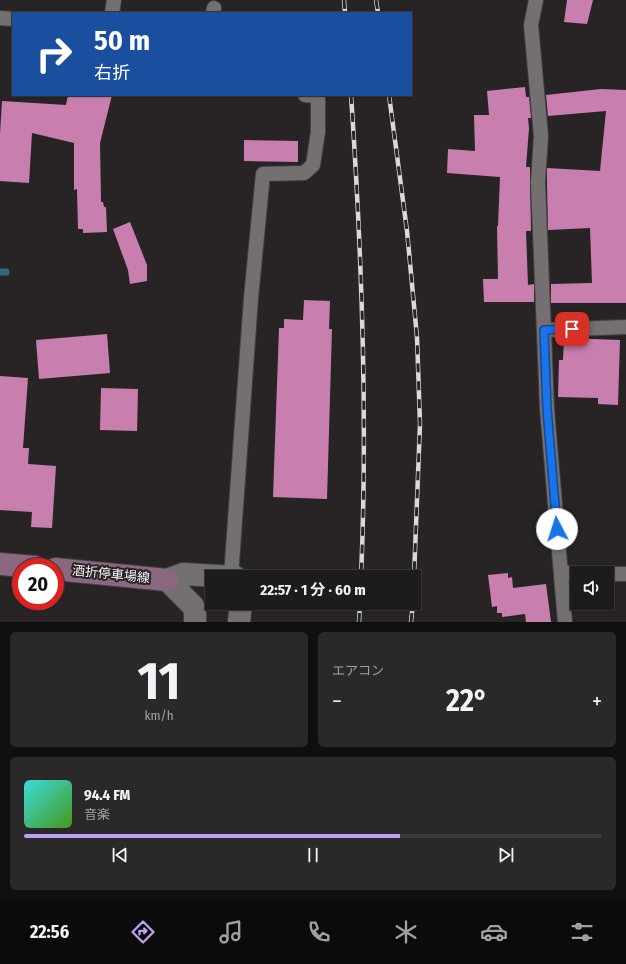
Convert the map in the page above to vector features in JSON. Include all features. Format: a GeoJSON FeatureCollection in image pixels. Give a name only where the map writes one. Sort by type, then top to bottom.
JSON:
{"type":"FeatureCollection","features":[{"type":"Feature","properties":{"kind":"main road"},"geometry":{"type":"LineString","coordinates":[[0,564],[12,565]]}},
{"type":"Feature","properties":{"kind":"main road","name":"酒折停車場線"},"geometry":{"type":"LineString","coordinates":[[64,570],[167,580]]}},
{"type":"Feature","properties":{"kind":"street"},"geometry":{"type":"LineString","coordinates":[[195,622],[195,612],[193,606],[167,580],[183,574],[205,575]]}},
{"type":"Feature","properties":{"kind":"street"},"geometry":{"type":"LineString","coordinates":[[239,622],[240,610]]}},
{"type":"Feature","properties":{"kind":"lane"},"geometry":{"type":"LineString","coordinates":[[112,12],[114,0]]}},
{"type":"Feature","properties":{"kind":"lane"},"geometry":{"type":"LineString","coordinates":[[536,0],[531,25],[541,136],[538,182],[547,409],[565,622]]}},
{"type":"Feature","properties":{"kind":"lane"},"geometry":{"type":"LineString","coordinates":[[0,18],[12,19]]}},
{"type":"Feature","properties":{"kind":"lane"},"geometry":{"type":"LineString","coordinates":[[233,570],[251,298],[264,174],[304,173],[313,165],[318,132],[318,96]]}},
{"type":"Feature","properties":{"kind":"lane"},"geometry":{"type":"LineString","coordinates":[[544,330],[626,327]]}},
{"type":"Feature","properties":{"kind":"lane"},"geometry":{"type":"LineString","coordinates":[[560,573],[570,573]]}},
{"type":"Feature","properties":{"kind":"lane"},"geometry":{"type":"LineString","coordinates":[[614,574],[626,574]]}},
{"type":"Feature","properties":{"kind":"building"},"geometry":{"type":"Polygon","coordinates":[[[567,0],[593,0],[587,24],[564,22],[567,0]]]}},
{"type":"Feature","properties":{"kind":"building"},"geometry":{"type":"Polygon","coordinates":[[[525,87],[526,97],[529,97],[531,118],[528,118],[529,128],[526,167],[530,167],[531,231],[526,231],[528,285],[534,284],[534,302],[484,302],[483,279],[498,279],[497,226],[500,177],[447,173],[448,149],[475,151],[474,115],[489,115],[487,91],[525,87]]]}},
{"type":"Feature","properties":{"kind":"building"},"geometry":{"type":"Polygon","coordinates":[[[601,89],[626,90],[626,303],[551,303],[551,284],[592,283],[590,228],[548,230],[547,168],[600,171],[606,111],[548,116],[546,95],[601,89]]]}},
{"type":"Feature","properties":{"kind":"building"},"geometry":{"type":"Polygon","coordinates":[[[68,96],[112,96],[100,143],[101,202],[103,202],[104,207],[106,207],[107,232],[83,233],[83,229],[78,229],[77,189],[74,190],[74,143],[32,133],[29,183],[0,181],[2,101],[66,105],[68,96]]]}},
{"type":"Feature","properties":{"kind":"building"},"geometry":{"type":"Polygon","coordinates":[[[244,140],[298,141],[298,162],[244,161],[244,140]]]}},
{"type":"Feature","properties":{"kind":"building"},"geometry":{"type":"Polygon","coordinates":[[[130,222],[147,265],[147,281],[130,284],[128,270],[113,229],[130,222]]]}},
{"type":"Feature","properties":{"kind":"building"},"geometry":{"type":"Polygon","coordinates":[[[304,300],[330,301],[329,329],[332,329],[327,499],[273,497],[279,328],[284,328],[284,319],[303,320],[304,300]]]}},
{"type":"Feature","properties":{"kind":"building"},"geometry":{"type":"Polygon","coordinates":[[[107,334],[110,373],[39,379],[36,340],[107,334]]]}},
{"type":"Feature","properties":{"kind":"building"},"geometry":{"type":"Polygon","coordinates":[[[564,338],[620,340],[618,405],[598,404],[598,398],[558,397],[559,360],[563,360],[564,338]]]}},
{"type":"Feature","properties":{"kind":"building"},"geometry":{"type":"Polygon","coordinates":[[[0,376],[28,378],[23,448],[29,448],[28,464],[56,466],[52,528],[31,527],[32,512],[0,510],[0,376]]]}},
{"type":"Feature","properties":{"kind":"building"},"geometry":{"type":"Polygon","coordinates":[[[101,388],[138,389],[137,431],[100,430],[101,388]]]}},
{"type":"Feature","properties":{"kind":"building"},"geometry":{"type":"Polygon","coordinates":[[[508,573],[508,578],[512,577],[513,588],[546,584],[551,622],[526,622],[525,614],[502,617],[502,613],[497,613],[497,606],[492,607],[488,575],[508,573]]]}},
{"type":"Feature","properties":{"kind":"waterway"},"geometry":{"type":"LineString","coordinates":[[0,272],[6,272]]}},
{"type":"Feature","properties":{"kind":"railway"},"geometry":{"type":"LineString","coordinates":[[344,0],[345,12]]}},
{"type":"Feature","properties":{"kind":"railway"},"geometry":{"type":"LineString","coordinates":[[376,0],[378,12]]}},
{"type":"Feature","properties":{"kind":"railway"},"geometry":{"type":"LineString","coordinates":[[351,96],[363,336],[364,456],[361,570]]}},
{"type":"Feature","properties":{"kind":"railway"},"geometry":{"type":"LineString","coordinates":[[389,96],[407,231],[417,337],[420,424],[414,570]]}},
{"type":"Feature","properties":{"kind":"railway"},"geometry":{"type":"LineString","coordinates":[[359,622],[360,610]]}},
{"type":"Feature","properties":{"kind":"railway"},"geometry":{"type":"LineString","coordinates":[[411,622],[412,610]]}},
{"type":"Feature","properties":{"kind":"route"},"geometry":{"type":"LineString","coordinates":[[557,529],[547,409],[544,330],[572,329]]}}]}
